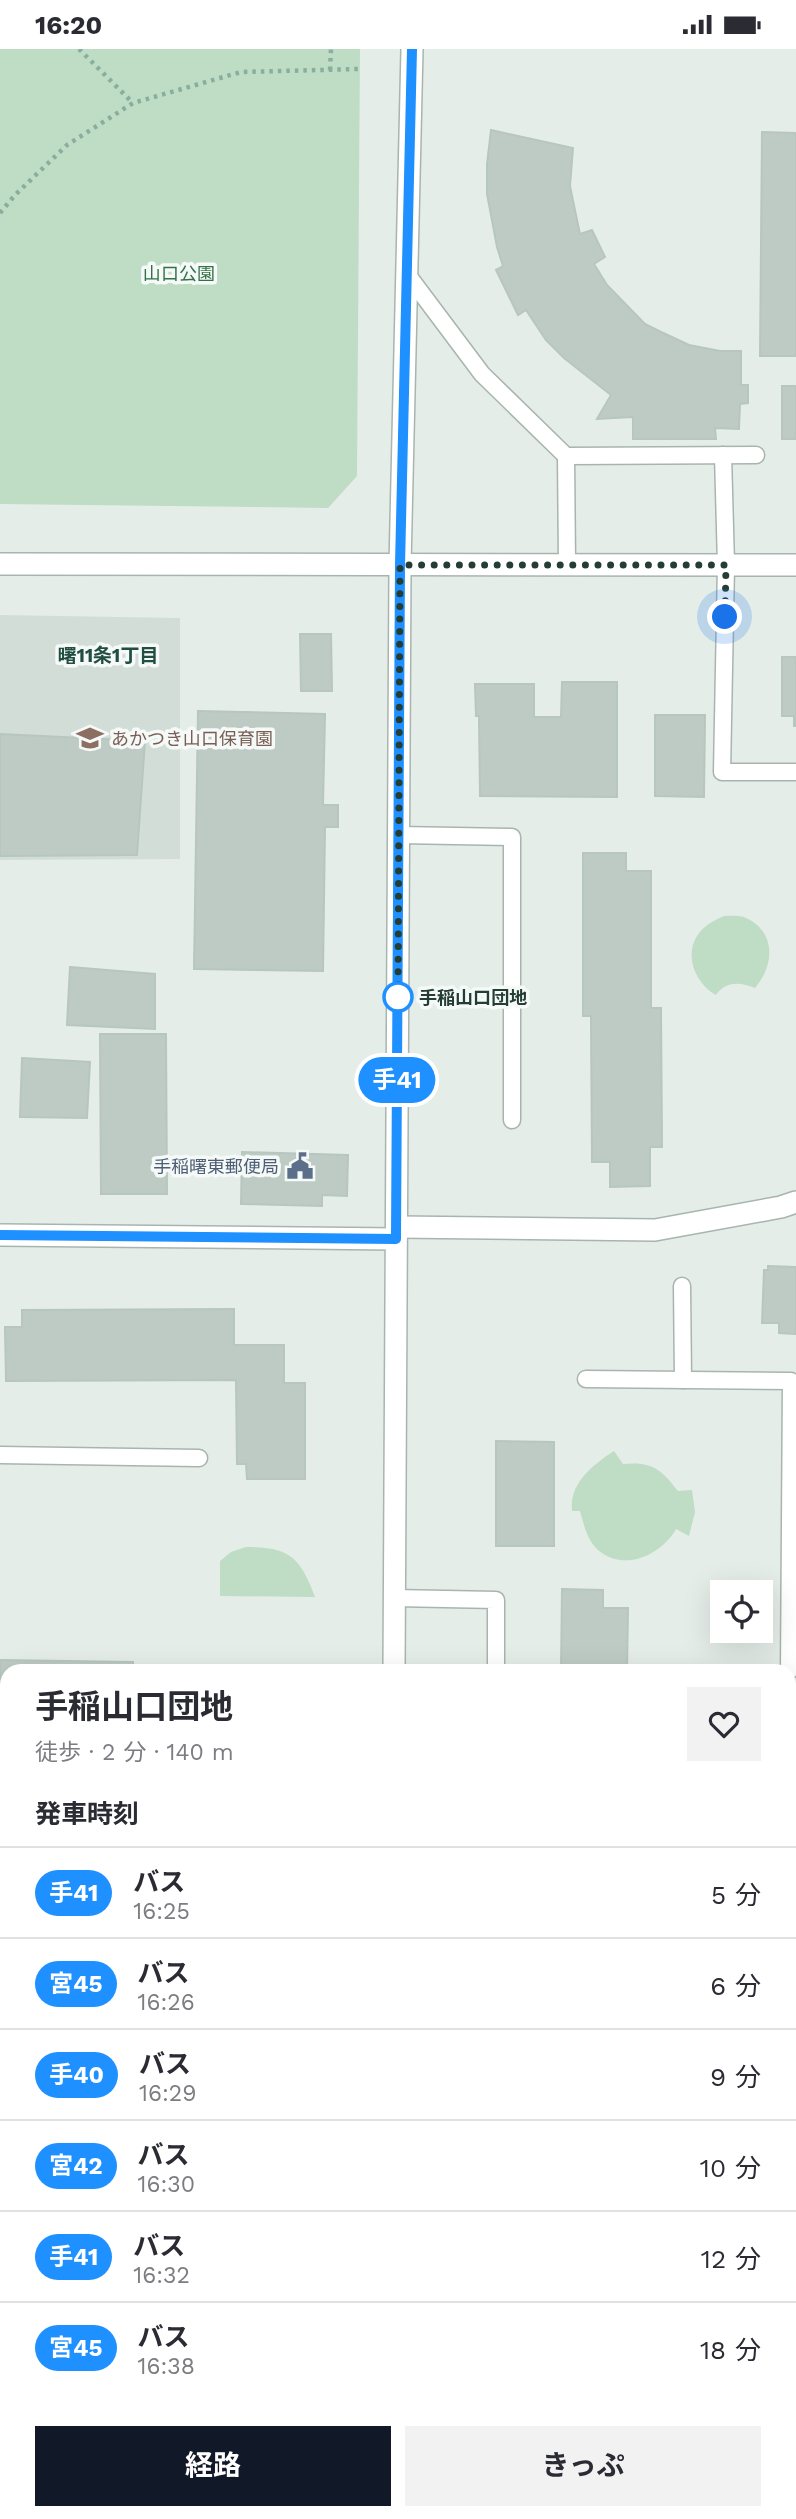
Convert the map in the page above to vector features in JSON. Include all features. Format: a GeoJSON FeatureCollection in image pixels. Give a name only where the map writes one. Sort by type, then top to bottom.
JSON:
{"type":"FeatureCollection","features":[{"type":"Feature","properties":{"kind":"street"},"geometry":{"type":"LineString","coordinates":[[394,1664],[400,565],[412,49]]}},
{"type":"Feature","properties":{"kind":"street"},"geometry":{"type":"LineString","coordinates":[[0,564],[796,565]]}},
{"type":"Feature","properties":{"kind":"street"},"geometry":{"type":"LineString","coordinates":[[0,1235],[655,1230],[796,1202]]}},
{"type":"Feature","properties":{"kind":"lane"},"geometry":{"type":"LineString","coordinates":[[407,274],[482,374],[566,456],[756,455]]}},
{"type":"Feature","properties":{"kind":"lane"},"geometry":{"type":"LineString","coordinates":[[723,455],[726,565],[722,772],[796,772]]}},
{"type":"Feature","properties":{"kind":"lane"},"geometry":{"type":"LineString","coordinates":[[566,456],[567,564]]}},
{"type":"Feature","properties":{"kind":"lane"},"geometry":{"type":"LineString","coordinates":[[399,835],[512,837],[512,1120]]}},
{"type":"Feature","properties":{"kind":"lane"},"geometry":{"type":"LineString","coordinates":[[682,1286],[683,1380]]}},
{"type":"Feature","properties":{"kind":"lane"},"geometry":{"type":"LineString","coordinates":[[586,1379],[791,1381],[789,1664]]}},
{"type":"Feature","properties":{"kind":"lane"},"geometry":{"type":"LineString","coordinates":[[0,1455],[199,1458]]}},
{"type":"Feature","properties":{"kind":"lane"},"geometry":{"type":"LineString","coordinates":[[394,1598],[496,1599],[496,1664]]}},
{"type":"Feature","properties":{"kind":"path"},"geometry":{"type":"LineString","coordinates":[[79,49],[133,103]]}},
{"type":"Feature","properties":{"kind":"path"},"geometry":{"type":"LineString","coordinates":[[330,70],[331,49]]}},
{"type":"Feature","properties":{"kind":"path"},"geometry":{"type":"LineString","coordinates":[[0,213],[67,145],[133,103],[242,72],[359,69]]}},
{"type":"Feature","properties":{"kind":"shaded area","name":"あかつき山口保育園"},"geometry":{"type":"Polygon","coordinates":[[[0,615],[180,618],[180,859],[0,860],[0,615]]]}},
{"type":"Feature","properties":{"kind":"green space","name":"山口公園"},"geometry":{"type":"Polygon","coordinates":[[[0,49],[360,49],[357,476],[328,508],[0,504],[0,49]]]}},
{"type":"Feature","properties":{"kind":"green space"},"geometry":{"type":"Polygon","coordinates":[[[724,916],[744,917],[756,924],[767,941],[769,960],[755,988],[734,984],[724,987],[716,995],[698,977],[692,961],[692,952],[693,944],[703,929],[724,916]]]}},
{"type":"Feature","properties":{"kind":"green space"},"geometry":{"type":"Polygon","coordinates":[[[614,1451],[623,1464],[649,1465],[661,1472],[678,1491],[692,1490],[695,1512],[689,1536],[676,1529],[662,1546],[652,1553],[631,1560],[609,1557],[594,1546],[586,1532],[580,1511],[572,1511],[572,1501],[578,1483],[598,1462],[614,1451]]]}},
{"type":"Feature","properties":{"kind":"green space"},"geometry":{"type":"Polygon","coordinates":[[[246,1547],[273,1549],[291,1557],[304,1572],[315,1597],[220,1596],[220,1561],[231,1552],[246,1547]]]}},
{"type":"Feature","properties":{"kind":"building"},"geometry":{"type":"Polygon","coordinates":[[[491,130],[573,148],[570,186],[580,234],[592,230],[605,257],[594,264],[607,285],[645,324],[659,331],[689,345],[720,351],[741,351],[741,385],[748,385],[748,403],[740,404],[739,429],[715,428],[716,439],[633,439],[633,417],[597,419],[611,395],[564,358],[546,340],[526,310],[518,315],[496,270],[503,266],[487,194],[491,130]]]}},
{"type":"Feature","properties":{"kind":"building"},"geometry":{"type":"Polygon","coordinates":[[[762,132],[796,133],[796,356],[760,356],[762,132]]]}},
{"type":"Feature","properties":{"kind":"building"},"geometry":{"type":"Polygon","coordinates":[[[782,386],[796,386],[796,439],[782,439],[782,386]]]}},
{"type":"Feature","properties":{"kind":"building"},"geometry":{"type":"Polygon","coordinates":[[[300,634],[331,634],[332,691],[301,691],[300,634]]]}},
{"type":"Feature","properties":{"kind":"building"},"geometry":{"type":"Polygon","coordinates":[[[782,657],[796,657],[796,726],[794,716],[782,716],[782,657]]]}},
{"type":"Feature","properties":{"kind":"building"},"geometry":{"type":"Polygon","coordinates":[[[562,682],[617,682],[617,797],[480,796],[479,716],[476,716],[475,684],[534,684],[534,717],[561,717],[562,682]]]}},
{"type":"Feature","properties":{"kind":"building"},"geometry":{"type":"Polygon","coordinates":[[[198,711],[325,714],[323,805],[338,805],[338,827],[325,827],[323,971],[194,969],[198,711]]]}},
{"type":"Feature","properties":{"kind":"building"},"geometry":{"type":"Polygon","coordinates":[[[655,715],[705,715],[704,797],[655,796],[655,715]]]}},
{"type":"Feature","properties":{"kind":"building"},"geometry":{"type":"Polygon","coordinates":[[[0,734],[145,741],[137,855],[0,856],[0,734]]]}},
{"type":"Feature","properties":{"kind":"building"},"geometry":{"type":"Polygon","coordinates":[[[583,853],[626,853],[626,871],[651,871],[651,1008],[661,1008],[662,1147],[650,1147],[650,1186],[610,1187],[610,1162],[592,1162],[591,1016],[583,1016],[583,853]]]}},
{"type":"Feature","properties":{"kind":"building"},"geometry":{"type":"Polygon","coordinates":[[[70,967],[155,974],[155,1029],[67,1025],[70,967]]]}},
{"type":"Feature","properties":{"kind":"building"},"geometry":{"type":"Polygon","coordinates":[[[100,1034],[166,1034],[167,1194],[101,1194],[100,1034]]]}},
{"type":"Feature","properties":{"kind":"building"},"geometry":{"type":"Polygon","coordinates":[[[22,1058],[90,1062],[87,1118],[20,1117],[22,1058]]]}},
{"type":"Feature","properties":{"kind":"building"},"geometry":{"type":"Polygon","coordinates":[[[242,1152],[348,1155],[347,1196],[322,1195],[322,1206],[241,1204],[242,1152]]]}},
{"type":"Feature","properties":{"kind":"building"},"geometry":{"type":"Polygon","coordinates":[[[768,1266],[796,1267],[796,1334],[779,1333],[779,1323],[762,1323],[764,1270],[768,1270],[768,1266]]]}},
{"type":"Feature","properties":{"kind":"building"},"geometry":{"type":"Polygon","coordinates":[[[234,1309],[234,1345],[284,1345],[284,1383],[305,1383],[305,1479],[247,1479],[246,1464],[237,1464],[236,1380],[6,1381],[5,1327],[22,1327],[22,1310],[234,1309]]]}},
{"type":"Feature","properties":{"kind":"building"},"geometry":{"type":"Polygon","coordinates":[[[496,1441],[554,1442],[554,1546],[496,1546],[496,1441]]]}},
{"type":"Feature","properties":{"kind":"building"},"geometry":{"type":"Polygon","coordinates":[[[562,1589],[603,1590],[603,1608],[628,1608],[627,1664],[561,1664],[562,1589]]]}},
{"type":"Feature","properties":{"kind":"building"},"geometry":{"type":"Polygon","coordinates":[[[0,1660],[133,1662],[133,1664],[0,1664],[0,1660]]]}},
{"type":"Feature","properties":{"kind":"bus line","name":"手41"},"geometry":{"type":"LineString","coordinates":[[0,1235],[396,1239],[400,565],[412,49]]}},
{"type":"Feature","properties":{"kind":"place","name":"あかつき山口保育園"},"geometry":{"type":"Point","coordinates":[90,738]}},
{"type":"Feature","properties":{"kind":"place","name":"手稲山口団地"},"geometry":{"type":"Point","coordinates":[398,997]}},
{"type":"Feature","properties":{"kind":"place","name":"手稲曙東郵便局"},"geometry":{"type":"Point","coordinates":[300,1166]}},
{"type":"Feature","properties":{"kind":"district","name":"曙11条1丁目"},"geometry":{"type":"Point","coordinates":[108,655]}},
{"type":"Feature","properties":{"kind":"route"},"geometry":{"type":"LineString","coordinates":[[398,997],[400,565],[726,565],[725,617]]}}]}
